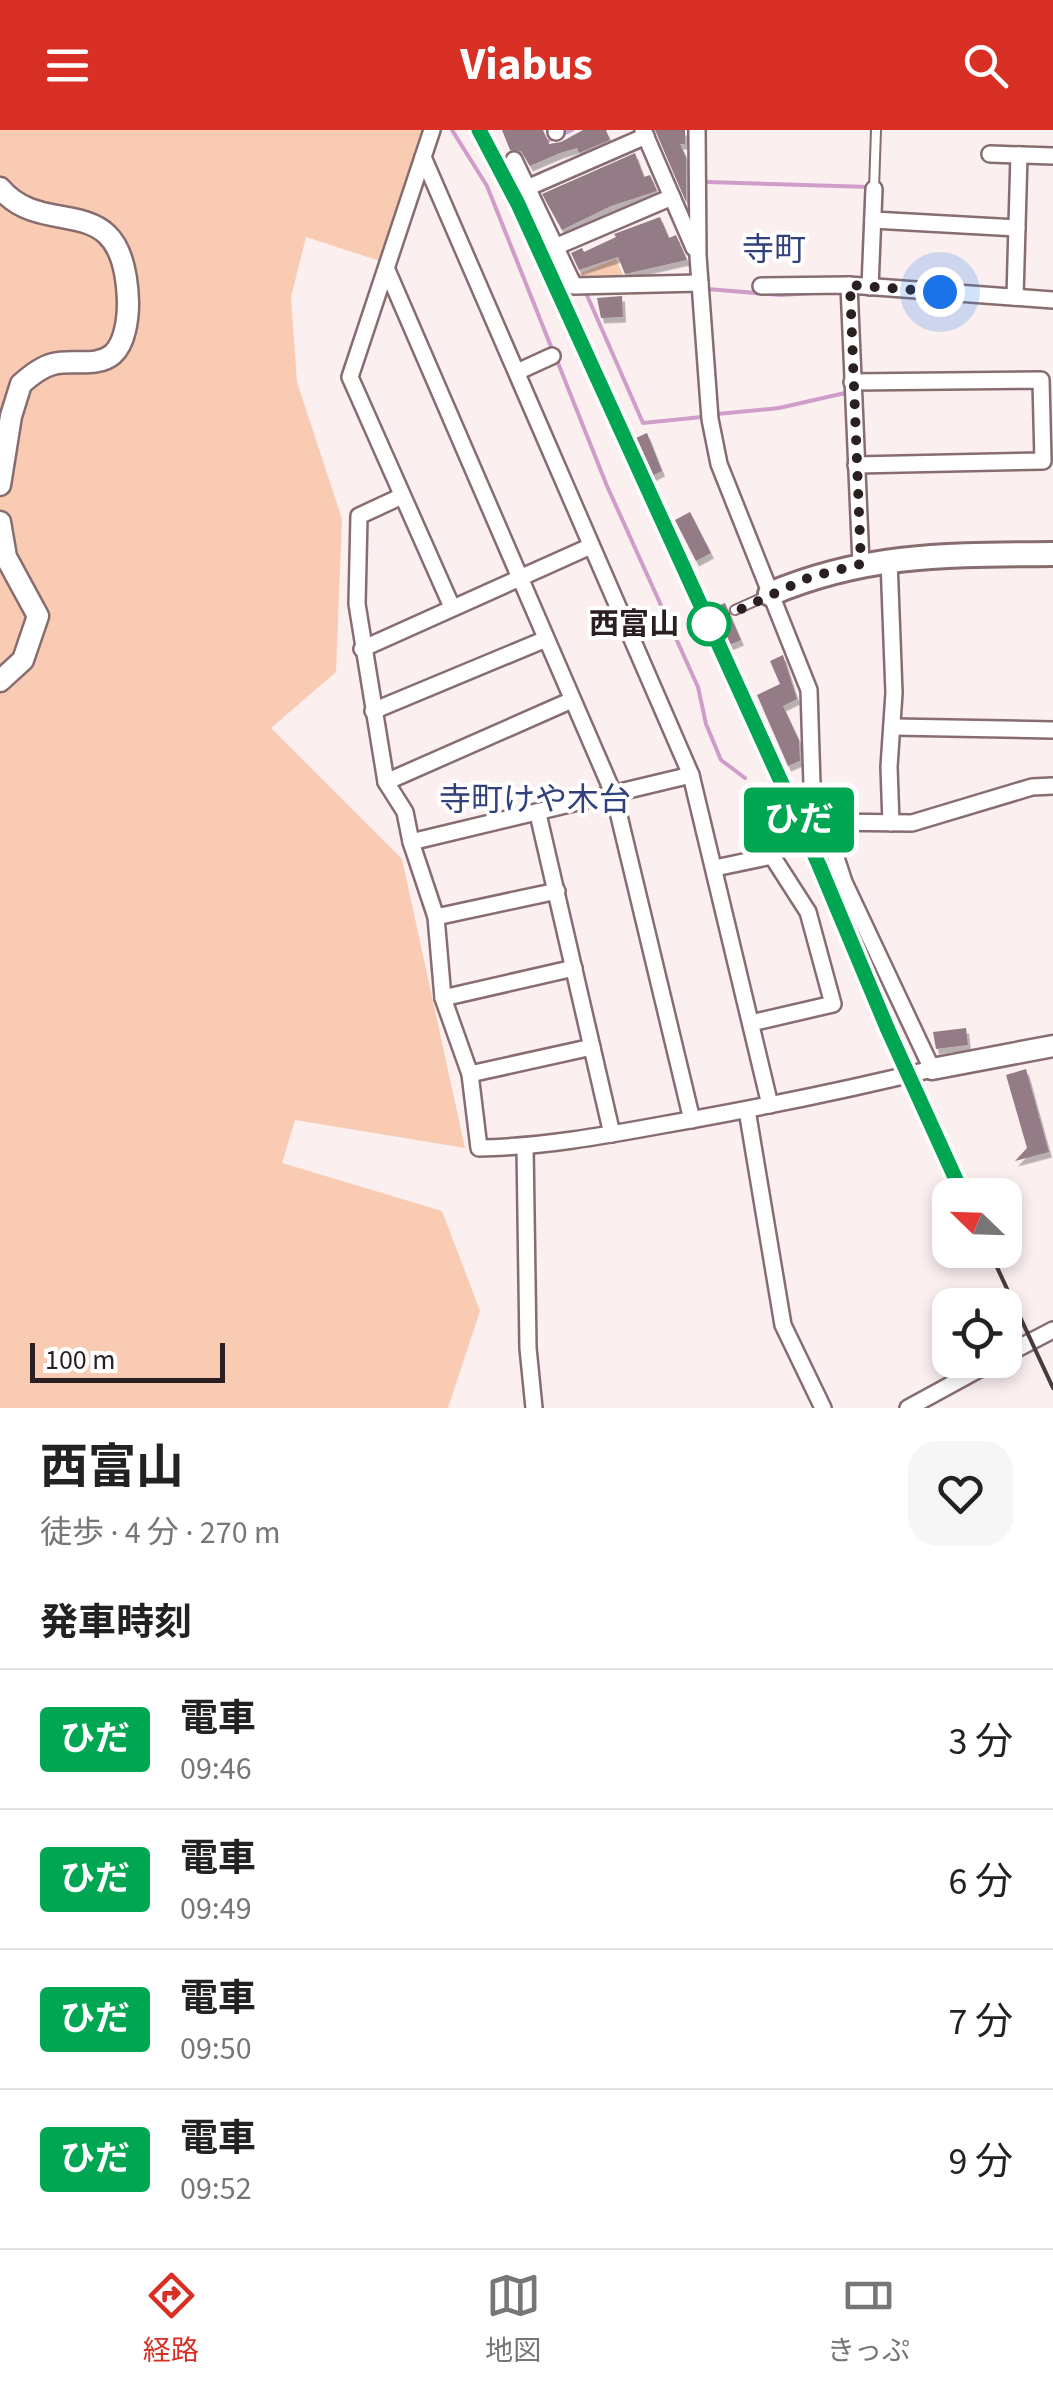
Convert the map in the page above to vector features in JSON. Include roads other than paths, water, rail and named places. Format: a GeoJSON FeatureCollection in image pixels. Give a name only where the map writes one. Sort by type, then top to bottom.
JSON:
{"type":"FeatureCollection","features":[{"type":"Feature","properties":{"kind":"main road"},"geometry":{"type":"LineString","coordinates":[[770,594],[810,577],[889,560],[930,555],[1053,554]]}},
{"type":"Feature","properties":{"kind":"street"},"geometry":{"type":"LineString","coordinates":[[432,130],[350,377],[452,606]]}},
{"type":"Feature","properties":{"kind":"street"},"geometry":{"type":"LineString","coordinates":[[697,130],[698,256],[710,419],[718,464],[808,690],[812,784],[844,882],[932,1069]]}},
{"type":"Feature","properties":{"kind":"street"},"geometry":{"type":"LineString","coordinates":[[528,188],[645,133],[698,256]]}},
{"type":"Feature","properties":{"kind":"street"},"geometry":{"type":"LineString","coordinates":[[990,154],[1053,156]]}},
{"type":"Feature","properties":{"kind":"street"},"geometry":{"type":"LineString","coordinates":[[1015,297],[1018,155]]}},
{"type":"Feature","properties":{"kind":"street"},"geometry":{"type":"LineString","coordinates":[[423,157],[691,775],[770,1106]]}},
{"type":"Feature","properties":{"kind":"street"},"geometry":{"type":"LineString","coordinates":[[514,160],[574,286],[700,282]]}},
{"type":"Feature","properties":{"kind":"street"},"geometry":{"type":"LineString","coordinates":[[0,188],[9,199],[28,208],[99,227],[109,236],[122,260],[128,283],[128,314],[123,337],[114,353],[102,360],[53,364],[21,384],[11,416],[0,485]]}},
{"type":"Feature","properties":{"kind":"street"},"geometry":{"type":"LineString","coordinates":[[870,287],[874,189]]}},
{"type":"Feature","properties":{"kind":"street"},"geometry":{"type":"LineString","coordinates":[[555,247],[672,197]]}},
{"type":"Feature","properties":{"kind":"street"},"geometry":{"type":"LineString","coordinates":[[873,220],[1016,228]]}},
{"type":"Feature","properties":{"kind":"street"},"geometry":{"type":"LineString","coordinates":[[386,270],[614,795],[692,1120]]}},
{"type":"Feature","properties":{"kind":"street"},"geometry":{"type":"LineString","coordinates":[[850,285],[861,564]]}},
{"type":"Feature","properties":{"kind":"street"},"geometry":{"type":"LineString","coordinates":[[761,286],[850,285],[1053,300]]}},
{"type":"Feature","properties":{"kind":"street"},"geometry":{"type":"LineString","coordinates":[[517,372],[552,356]]}},
{"type":"Feature","properties":{"kind":"street"},"geometry":{"type":"LineString","coordinates":[[852,382],[1041,380],[1043,461],[856,465]]}},
{"type":"Feature","properties":{"kind":"street"},"geometry":{"type":"LineString","coordinates":[[402,496],[360,516],[357,604],[362,648],[386,782],[404,812],[436,917],[443,998],[470,1074],[479,1148],[526,1146],[692,1120],[1053,1046]]}},
{"type":"Feature","properties":{"kind":"street"},"geometry":{"type":"LineString","coordinates":[[0,522],[6,557],[38,616],[22,660],[0,681]]}},
{"type":"Feature","properties":{"kind":"street"},"geometry":{"type":"LineString","coordinates":[[362,648],[591,546]]}},
{"type":"Feature","properties":{"kind":"street"},"geometry":{"type":"LineString","coordinates":[[889,560],[894,727],[889,767],[891,823]]}},
{"type":"Feature","properties":{"kind":"street"},"geometry":{"type":"LineString","coordinates":[[373,711],[546,639]]}},
{"type":"Feature","properties":{"kind":"street"},"geometry":{"type":"LineString","coordinates":[[386,782],[572,700]]}},
{"type":"Feature","properties":{"kind":"street"},"geometry":{"type":"LineString","coordinates":[[894,727],[1053,730]]}},
{"type":"Feature","properties":{"kind":"street"},"geometry":{"type":"LineString","coordinates":[[411,842],[691,775]]}},
{"type":"Feature","properties":{"kind":"street"},"geometry":{"type":"LineString","coordinates":[[824,822],[912,823],[1032,787],[1053,786]]}},
{"type":"Feature","properties":{"kind":"street"},"geometry":{"type":"LineString","coordinates":[[538,814],[612,1134]]}},
{"type":"Feature","properties":{"kind":"street"},"geometry":{"type":"LineString","coordinates":[[716,868],[772,856],[808,912],[832,1004],[751,1023]]}},
{"type":"Feature","properties":{"kind":"street"},"geometry":{"type":"LineString","coordinates":[[436,917],[557,892]]}},
{"type":"Feature","properties":{"kind":"street"},"geometry":{"type":"LineString","coordinates":[[443,998],[574,968]]}},
{"type":"Feature","properties":{"kind":"street"},"geometry":{"type":"LineString","coordinates":[[470,1074],[592,1046]]}},
{"type":"Feature","properties":{"kind":"street"},"geometry":{"type":"LineString","coordinates":[[747,1110],[784,1325],[823,1408]]}},
{"type":"Feature","properties":{"kind":"street"},"geometry":{"type":"LineString","coordinates":[[526,1146],[528,1348],[534,1408]]}},
{"type":"Feature","properties":{"kind":"street"},"geometry":{"type":"LineString","coordinates":[[1022,1346],[1053,1330]]}},
{"type":"Feature","properties":{"kind":"street"},"geometry":{"type":"LineString","coordinates":[[908,1408],[963,1378]]}},
{"type":"Feature","properties":{"kind":"lane"},"geometry":{"type":"LineString","coordinates":[[874,189],[876,130]]}},
{"type":"Feature","properties":{"kind":"lane"},"geometry":{"type":"LineString","coordinates":[[734,610],[770,594]]}},
{"type":"Feature","properties":{"kind":"waterway"},"geometry":{"type":"LineString","coordinates":[[452,130],[487,186],[552,349]]}},
{"type":"Feature","properties":{"kind":"waterway"},"geometry":{"type":"LineString","coordinates":[[545,142],[572,130]]}},
{"type":"Feature","properties":{"kind":"waterway"},"geometry":{"type":"LineString","coordinates":[[708,182],[870,187]]}},
{"type":"Feature","properties":{"kind":"waterway"},"geometry":{"type":"LineString","coordinates":[[707,289],[781,295],[827,292]]}},
{"type":"Feature","properties":{"kind":"waterway"},"geometry":{"type":"LineString","coordinates":[[589,293],[643,423],[702,417]]}},
{"type":"Feature","properties":{"kind":"waterway"},"geometry":{"type":"LineString","coordinates":[[556,358],[607,486],[698,687],[706,724],[721,760],[745,778]]}},
{"type":"Feature","properties":{"kind":"waterway"},"geometry":{"type":"LineString","coordinates":[[717,414],[779,408],[845,393]]}},
{"type":"Feature","properties":{"kind":"railway"},"geometry":{"type":"LineString","coordinates":[[479,130],[518,203],[819,865],[956,1178]]}},
{"type":"Feature","properties":{"kind":"railway"},"geometry":{"type":"LineString","coordinates":[[997,1268],[1053,1388]]}},
{"type":"Feature","properties":{"kind":"train","name":"ひだ"},"geometry":{"type":"LineString","coordinates":[[479,130],[518,204],[819,865],[955,1178]]}},
{"type":"Feature","properties":{"kind":"place","name":"西富山"},"geometry":{"type":"Point","coordinates":[709,624]}},
{"type":"Feature","properties":{"kind":"district","name":"寺町"},"geometry":{"type":"Point","coordinates":[774,250]}},
{"type":"Feature","properties":{"kind":"district","name":"寺町けや木台"},"geometry":{"type":"Point","coordinates":[535,800]}}]}
